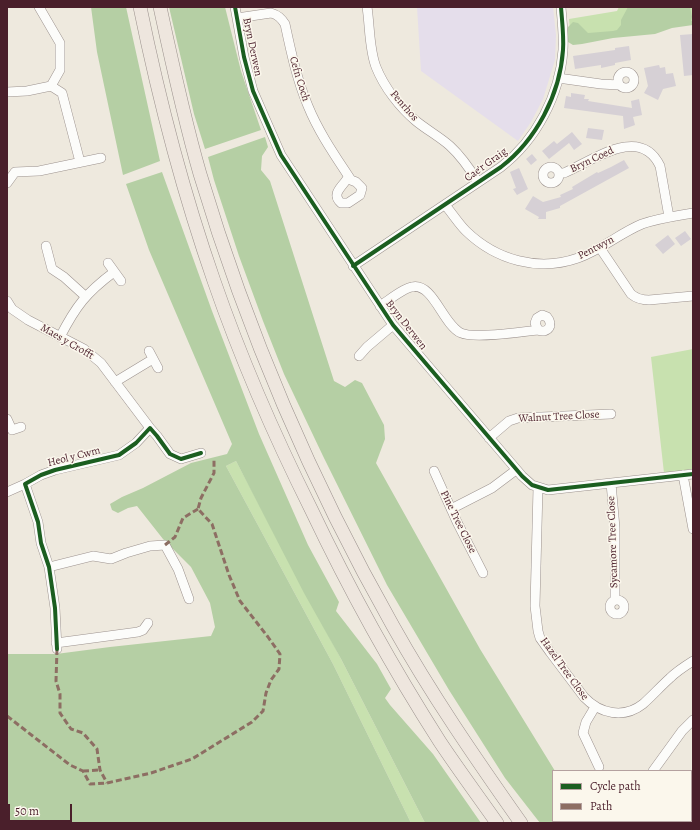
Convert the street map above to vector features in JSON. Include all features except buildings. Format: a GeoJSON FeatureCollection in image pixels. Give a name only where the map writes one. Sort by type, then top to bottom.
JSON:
{"type":"FeatureCollection","features":[{"type":"Feature","properties":{"kind":"highway"},"geometry":{"type":"LineString","coordinates":[[140,7],[172,146],[211,273],[237,343],[284,456],[329,547],[377,638],[441,743],[497,823]]}},
{"type":"Feature","properties":{"kind":"highway"},"geometry":{"type":"LineString","coordinates":[[160,7],[182,105],[217,228],[254,333],[297,436],[335,516],[394,628],[455,728],[521,823]]}},
{"type":"Feature","properties":{"kind":"street"},"geometry":{"type":"LineString","coordinates":[[39,7],[60,43],[60,70],[51,86]]}},
{"type":"Feature","properties":{"kind":"street","name":"Bryn Derwen"},"geometry":{"type":"LineString","coordinates":[[235,7],[247,72],[253,91],[281,155],[393,325],[516,470],[527,482],[538,488]]}},
{"type":"Feature","properties":{"kind":"street","name":"Penrhos"},"geometry":{"type":"LineString","coordinates":[[367,7],[373,55],[376,66],[384,82],[411,117],[434,133],[457,153],[478,182]]}},
{"type":"Feature","properties":{"kind":"street","name":"Cae'r Graig"},"geometry":{"type":"LineString","coordinates":[[353,266],[508,162],[533,134],[545,114],[558,78],[564,34],[560,7]]}},
{"type":"Feature","properties":{"kind":"street","name":"Cefn Coch"},"geometry":{"type":"LineString","coordinates":[[237,18],[271,13],[282,19],[285,24],[296,69],[308,107],[321,132],[348,176]]}},
{"type":"Feature","properties":{"kind":"street"},"geometry":{"type":"LineString","coordinates":[[558,78],[619,85]]}},
{"type":"Feature","properties":{"kind":"street"},"geometry":{"type":"LineString","coordinates":[[7,92],[27,91],[51,86],[62,94],[80,162]]}},
{"type":"Feature","properties":{"kind":"street","name":"Bryn Coed"},"geometry":{"type":"LineString","coordinates":[[559,174],[618,148],[626,146],[640,148],[652,154],[660,166],[670,217]]}},
{"type":"Feature","properties":{"kind":"street"},"geometry":{"type":"LineString","coordinates":[[7,183],[15,172],[39,171],[102,158]]}},
{"type":"Feature","properties":{"kind":"street","name":"Pentwyn"},"geometry":{"type":"LineString","coordinates":[[445,205],[466,230],[485,246],[512,259],[536,264],[554,263],[578,258],[600,248],[634,228],[654,220],[693,213]]}},
{"type":"Feature","properties":{"kind":"street"},"geometry":{"type":"LineString","coordinates":[[600,248],[631,294],[636,298],[649,300],[693,296]]}},
{"type":"Feature","properties":{"kind":"street"},"geometry":{"type":"LineString","coordinates":[[58,253],[47,250],[52,269],[64,277],[85,296]]}},
{"type":"Feature","properties":{"kind":"street"},"geometry":{"type":"LineString","coordinates":[[108,263],[121,281]]}},
{"type":"Feature","properties":{"kind":"street"},"geometry":{"type":"LineString","coordinates":[[60,337],[72,315],[85,296],[114,272]]}},
{"type":"Feature","properties":{"kind":"street"},"geometry":{"type":"LineString","coordinates":[[380,306],[407,288],[413,286],[419,287],[429,293],[448,323],[461,333],[474,336],[538,330]]}},
{"type":"Feature","properties":{"kind":"street","name":"Maes y Crofft"},"geometry":{"type":"LineString","coordinates":[[7,301],[17,313],[84,349],[102,362],[115,382],[150,428]]}},
{"type":"Feature","properties":{"kind":"street"},"geometry":{"type":"LineString","coordinates":[[359,356],[364,344],[393,325]]}},
{"type":"Feature","properties":{"kind":"street"},"geometry":{"type":"LineString","coordinates":[[149,351],[158,368]]}},
{"type":"Feature","properties":{"kind":"street"},"geometry":{"type":"LineString","coordinates":[[115,382],[153,359]]}},
{"type":"Feature","properties":{"kind":"street","name":"Walnut Tree Close"},"geometry":{"type":"LineString","coordinates":[[489,438],[509,421],[518,418],[611,414]]}},
{"type":"Feature","properties":{"kind":"street"},"geometry":{"type":"LineString","coordinates":[[7,419],[12,430],[21,427]]}},
{"type":"Feature","properties":{"kind":"street"},"geometry":{"type":"LineString","coordinates":[[150,428],[170,454],[181,459],[201,453]]}},
{"type":"Feature","properties":{"kind":"street","name":"Heol y Cwm"},"geometry":{"type":"LineString","coordinates":[[7,492],[55,470],[119,455],[136,443],[150,428]]}},
{"type":"Feature","properties":{"kind":"street"},"geometry":{"type":"LineString","coordinates":[[451,509],[492,488],[516,470]]}},
{"type":"Feature","properties":{"kind":"street","name":"Pine Tree Close"},"geometry":{"type":"LineString","coordinates":[[434,471],[483,573]]}},
{"type":"Feature","properties":{"kind":"street"},"geometry":{"type":"LineString","coordinates":[[538,488],[554,490],[693,474]]}},
{"type":"Feature","properties":{"kind":"street"},"geometry":{"type":"LineString","coordinates":[[683,475],[693,529]]}},
{"type":"Feature","properties":{"kind":"street","name":"Sycamore Tree Close"},"geometry":{"type":"LineString","coordinates":[[611,483],[614,528],[615,600]]}},
{"type":"Feature","properties":{"kind":"street"},"geometry":{"type":"LineString","coordinates":[[26,484],[38,522],[41,543],[49,567],[55,608],[57,646],[138,632],[143,630],[148,623]]}},
{"type":"Feature","properties":{"kind":"street","name":"Hazel Tree Close"},"geometry":{"type":"LineString","coordinates":[[538,488],[535,606],[538,632],[544,643],[576,688],[595,707],[614,713],[620,713],[634,709],[643,703],[671,676],[693,661]]}},
{"type":"Feature","properties":{"kind":"street"},"geometry":{"type":"LineString","coordinates":[[49,567],[93,556],[112,559],[125,550],[137,551],[150,546],[165,546],[178,569],[189,598]]}},
{"type":"Feature","properties":{"kind":"street"},"geometry":{"type":"LineString","coordinates":[[595,707],[586,722],[583,733],[599,767]]}},
{"type":"Feature","properties":{"kind":"street"},"geometry":{"type":"LineString","coordinates":[[654,770],[682,731],[693,720]]}},
{"type":"Feature","properties":{"kind":"shaded area"},"geometry":{"type":"Polygon","coordinates":[[[417,7],[553,7],[556,35],[555,60],[543,99],[531,122],[518,141],[421,71],[417,7]]]}},
{"type":"Feature","properties":{"kind":"green space"},"geometry":{"type":"Polygon","coordinates":[[[91,7],[126,7],[160,161],[123,175],[97,52],[91,7]]]}},
{"type":"Feature","properties":{"kind":"green space"},"geometry":{"type":"Polygon","coordinates":[[[169,7],[225,7],[241,71],[261,130],[205,149],[194,114],[169,7]]]}},
{"type":"Feature","properties":{"kind":"green space"},"geometry":{"type":"Polygon","coordinates":[[[619,7],[693,7],[693,23],[571,42],[569,19],[617,11],[619,7]]]}},
{"type":"Feature","properties":{"kind":"green space"},"geometry":{"type":"Polygon","coordinates":[[[628,7],[690,7],[692,17],[691,21],[693,21],[693,25],[672,28],[655,34],[613,38],[582,44],[573,45],[568,42],[566,34],[568,27],[573,22],[578,23],[588,33],[617,30],[621,25],[621,20],[628,7]]]}},
{"type":"Feature","properties":{"kind":"green space"},"geometry":{"type":"Polygon","coordinates":[[[265,137],[268,147],[262,156],[261,170],[270,181],[334,381],[345,387],[355,380],[362,383],[384,425],[385,439],[376,463],[480,649],[554,770],[552,770],[552,822],[587,823],[540,823],[505,778],[449,690],[387,585],[284,374],[239,256],[208,157],[265,137]]]}},
{"type":"Feature","properties":{"kind":"green space"},"geometry":{"type":"Polygon","coordinates":[[[162,172],[212,311],[259,434],[308,545],[339,602],[336,611],[377,664],[391,689],[385,698],[433,754],[481,823],[425,823],[341,659],[304,593],[236,461],[226,466],[333,664],[411,823],[7,823],[7,654],[56,654],[211,636],[215,627],[210,603],[191,567],[163,539],[137,506],[128,508],[118,513],[112,510],[110,504],[191,463],[227,454],[232,444],[149,250],[126,184],[162,172]]]}},
{"type":"Feature","properties":{"kind":"green space"},"geometry":{"type":"Polygon","coordinates":[[[693,349],[693,469],[664,473],[651,357],[693,349]]]}},
{"type":"Feature","properties":{"kind":"green space"},"geometry":{"type":"Polygon","coordinates":[[[236,461],[341,659],[425,823],[411,823],[333,664],[226,466],[236,461]]]}},
{"type":"Feature","properties":{"kind":"marked path"},"geometry":{"type":"LineString","coordinates":[[7,716],[70,765],[83,771],[90,784],[107,783],[151,773],[192,759],[252,722],[263,711],[266,693],[271,680],[279,669],[280,654],[240,601],[229,575],[212,524],[198,509],[201,498],[214,473],[214,458]]}},
{"type":"Feature","properties":{"kind":"marked path"},"geometry":{"type":"LineString","coordinates":[[165,545],[175,537],[183,518],[198,509]]}},
{"type":"Feature","properties":{"kind":"marked path"},"geometry":{"type":"LineString","coordinates":[[57,649],[56,681],[60,694],[60,713],[71,729],[83,733],[97,749],[100,770],[107,783]]}},
{"type":"Feature","properties":{"kind":"marked path"},"geometry":{"type":"LineString","coordinates":[[83,771],[100,770]]}},
{"type":"Feature","properties":{"kind":"cycle path"},"geometry":{"type":"LineString","coordinates":[[235,7],[244,57],[253,91],[281,155],[393,325],[522,476],[532,485],[548,490],[693,474]]}},
{"type":"Feature","properties":{"kind":"cycle path"},"geometry":{"type":"LineString","coordinates":[[353,266],[501,167],[525,144],[544,115],[557,83],[563,50],[561,7]]}},
{"type":"Feature","properties":{"kind":"cycle path"},"geometry":{"type":"LineString","coordinates":[[57,649],[55,608],[49,567],[41,543],[38,522],[25,484],[41,475],[55,470],[119,455],[136,443],[150,428],[170,454],[181,459],[201,453]]}}]}
